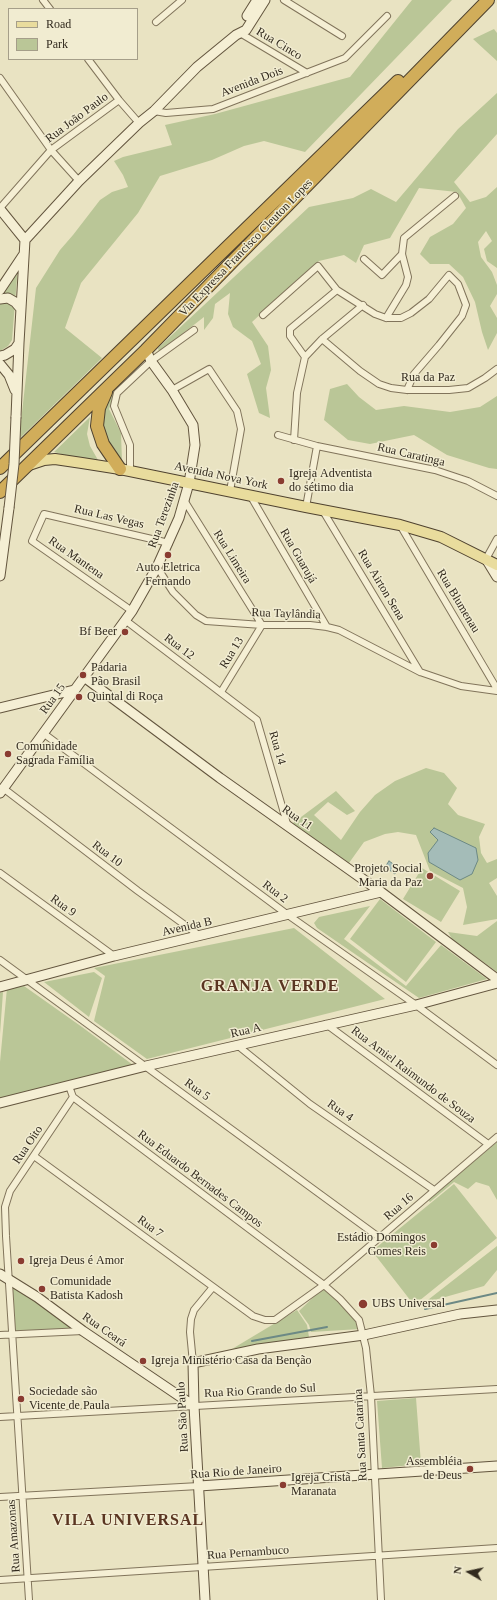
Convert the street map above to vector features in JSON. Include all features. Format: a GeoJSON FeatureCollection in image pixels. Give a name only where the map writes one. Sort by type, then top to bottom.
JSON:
{"type":"FeatureCollection","features":[{"type":"Feature","properties":{"kind":"highway","name":"Via Expressa Francisco Cleuton Lopes"},"geometry":{"type":"LineString","coordinates":[[0,468],[389,90],[477,0]]}},
{"type":"Feature","properties":{"kind":"highway","name":"Via Expressa Francisco Cleuton Lopes"},"geometry":{"type":"LineString","coordinates":[[0,492],[110,385],[148,355],[488,0]]}},
{"type":"Feature","properties":{"kind":"highway"},"geometry":{"type":"LineString","coordinates":[[110,385],[99,408],[97,426],[103,444],[125,470]]}},
{"type":"Feature","properties":{"kind":"main road","name":"Avenida Nova York"},"geometry":{"type":"LineString","coordinates":[[29,465],[44,460],[55,459],[125,470],[323,511],[400,525],[441,537],[497,565]]}},
{"type":"Feature","properties":{"kind":"street"},"geometry":{"type":"LineString","coordinates":[[156,22],[182,0]]}},
{"type":"Feature","properties":{"kind":"street"},"geometry":{"type":"LineString","coordinates":[[238,34],[257,0]]}},
{"type":"Feature","properties":{"kind":"street"},"geometry":{"type":"LineString","coordinates":[[25,240],[79,181],[139,123],[154,111],[197,67],[238,34],[246,30],[265,0]]}},
{"type":"Feature","properties":{"kind":"street"},"geometry":{"type":"LineString","coordinates":[[284,0],[342,36]]}},
{"type":"Feature","properties":{"kind":"street","name":"Avenida Dois"},"geometry":{"type":"LineString","coordinates":[[154,111],[166,113],[213,109],[345,58],[353,52],[387,16]]}},
{"type":"Feature","properties":{"kind":"street","name":"Rua Cinco"},"geometry":{"type":"LineString","coordinates":[[238,34],[307,73]]}},
{"type":"Feature","properties":{"kind":"street"},"geometry":{"type":"LineString","coordinates":[[89,60],[119,100],[139,123]]}},
{"type":"Feature","properties":{"kind":"street"},"geometry":{"type":"LineString","coordinates":[[0,78],[51,150],[79,181]]}},
{"type":"Feature","properties":{"kind":"street","name":"Rua João Paulo"},"geometry":{"type":"LineString","coordinates":[[0,208],[51,150],[119,100]]}},
{"type":"Feature","properties":{"kind":"street"},"geometry":{"type":"LineString","coordinates":[[386,318],[406,285],[408,277],[402,254],[404,238],[455,196]]}},
{"type":"Feature","properties":{"kind":"street"},"geometry":{"type":"LineString","coordinates":[[0,208],[25,240],[16,391],[14,464],[0,576]]}},
{"type":"Feature","properties":{"kind":"street"},"geometry":{"type":"LineString","coordinates":[[0,290],[25,253]]}},
{"type":"Feature","properties":{"kind":"street"},"geometry":{"type":"LineString","coordinates":[[364,259],[382,275],[402,254]]}},
{"type":"Feature","properties":{"kind":"street"},"geometry":{"type":"LineString","coordinates":[[263,315],[318,266],[337,290],[386,318],[401,318],[411,313],[429,299],[449,275],[458,284],[466,305],[462,316],[440,345],[414,374],[407,390]]}},
{"type":"Feature","properties":{"kind":"street"},"geometry":{"type":"LineString","coordinates":[[305,357],[290,336],[290,329],[337,290]]}},
{"type":"Feature","properties":{"kind":"street"},"geometry":{"type":"LineString","coordinates":[[0,299],[8,298],[15,302],[21,309]]}},
{"type":"Feature","properties":{"kind":"street"},"geometry":{"type":"LineString","coordinates":[[294,440],[297,393],[305,357],[322,339],[363,305]]}},
{"type":"Feature","properties":{"kind":"street"},"geometry":{"type":"LineString","coordinates":[[125,470],[130,445],[114,406],[117,393],[148,355],[194,330]]}},
{"type":"Feature","properties":{"kind":"street","name":"Rua da Paz"},"geometry":{"type":"LineString","coordinates":[[322,339],[360,371],[379,384],[391,388],[407,390],[448,390],[468,388],[485,378],[497,368]]}},
{"type":"Feature","properties":{"kind":"street"},"geometry":{"type":"LineString","coordinates":[[0,356],[5,355],[15,349],[19,343]]}},
{"type":"Feature","properties":{"kind":"street","name":"Rua Terezinha"},"geometry":{"type":"LineString","coordinates":[[125,620],[132,611],[169,543],[189,483],[196,445],[193,425],[172,390],[148,355]]}},
{"type":"Feature","properties":{"kind":"street"},"geometry":{"type":"LineString","coordinates":[[0,364],[9,375],[16,391]]}},
{"type":"Feature","properties":{"kind":"street"},"geometry":{"type":"LineString","coordinates":[[172,390],[209,369],[237,411],[241,429],[230,491]]}},
{"type":"Feature","properties":{"kind":"street","name":"Rua Caratinga"},"geometry":{"type":"LineString","coordinates":[[278,435],[317,446],[435,470],[468,481],[497,496]]}},
{"type":"Feature","properties":{"kind":"street"},"geometry":{"type":"LineString","coordinates":[[306,507],[317,446]]}},
{"type":"Feature","properties":{"kind":"street","name":"Rua Guarujá"},"geometry":{"type":"LineString","coordinates":[[250,495],[327,627]]}},
{"type":"Feature","properties":{"kind":"street","name":"Rua Limeira"},"geometry":{"type":"LineString","coordinates":[[184,500],[262,625]]}},
{"type":"Feature","properties":{"kind":"street","name":"Rua Airton Sena"},"geometry":{"type":"LineString","coordinates":[[323,511],[420,672]]}},
{"type":"Feature","properties":{"kind":"street","name":"Rua Las Vegas"},"geometry":{"type":"LineString","coordinates":[[44,514],[169,543]]}},
{"type":"Feature","properties":{"kind":"street","name":"Rua Mantena"},"geometry":{"type":"LineString","coordinates":[[44,514],[32,541],[132,611]]}},
{"type":"Feature","properties":{"kind":"street","name":"Rua Blumenau"},"geometry":{"type":"LineString","coordinates":[[400,525],[497,690]]}},
{"type":"Feature","properties":{"kind":"street"},"geometry":{"type":"LineString","coordinates":[[497,539],[486,559],[497,577]]}},
{"type":"Feature","properties":{"kind":"street","name":"Rua Taylândia"},"geometry":{"type":"LineString","coordinates":[[157,567],[173,592],[196,615],[206,621],[262,625],[310,624],[327,627],[339,630],[420,672],[461,686],[497,690]]}},
{"type":"Feature","properties":{"kind":"street","name":"Rua 15"},"geometry":{"type":"LineString","coordinates":[[2,790],[125,620]]}},
{"type":"Feature","properties":{"kind":"street","name":"Rua 12"},"geometry":{"type":"LineString","coordinates":[[125,620],[220,692]]}},
{"type":"Feature","properties":{"kind":"street","name":"Rua 13"},"geometry":{"type":"LineString","coordinates":[[220,692],[262,625]]}},
{"type":"Feature","properties":{"kind":"street","name":"Rua 11"},"geometry":{"type":"LineString","coordinates":[[84,678],[288,827],[381,892],[497,979]]}},
{"type":"Feature","properties":{"kind":"street"},"geometry":{"type":"LineString","coordinates":[[0,708],[74,690]]}},
{"type":"Feature","properties":{"kind":"street","name":"Rua 14"},"geometry":{"type":"LineString","coordinates":[[220,692],[258,720],[288,827]]}},
{"type":"Feature","properties":{"kind":"street","name":"Rua 2"},"geometry":{"type":"LineString","coordinates":[[43,733],[288,915],[497,1064]]}},
{"type":"Feature","properties":{"kind":"street","name":"Rua 10"},"geometry":{"type":"LineString","coordinates":[[2,790],[200,936]]}},
{"type":"Feature","properties":{"kind":"street","name":"Rua 9"},"geometry":{"type":"LineString","coordinates":[[0,874],[114,956]]}},
{"type":"Feature","properties":{"kind":"street","name":"Avenida B"},"geometry":{"type":"LineString","coordinates":[[0,987],[114,956],[381,892]]}},
{"type":"Feature","properties":{"kind":"street","name":"Rua 5"},"geometry":{"type":"LineString","coordinates":[[0,960],[380,1238]]}},
{"type":"Feature","properties":{"kind":"street","name":"Rua A"},"geometry":{"type":"LineString","coordinates":[[0,1103],[146,1066],[326,1024],[416,1005],[497,983]]}},
{"type":"Feature","properties":{"kind":"street","name":"Rua Amiel Raimundo de Souza"},"geometry":{"type":"LineString","coordinates":[[326,1024],[488,1144]]}},
{"type":"Feature","properties":{"kind":"street","name":"Rua 4"},"geometry":{"type":"LineString","coordinates":[[238,1045],[310,1104],[434,1190]]}},
{"type":"Feature","properties":{"kind":"street"},"geometry":{"type":"LineString","coordinates":[[69,1086],[73,1097]]}},
{"type":"Feature","properties":{"kind":"street","name":"Rua Oito"},"geometry":{"type":"LineString","coordinates":[[9,1279],[5,1207],[10,1191],[73,1097]]}},
{"type":"Feature","properties":{"kind":"street","name":"Rua Eduardo Bernades Campos"},"geometry":{"type":"LineString","coordinates":[[73,1097],[324,1285]]}},
{"type":"Feature","properties":{"kind":"street","name":"Rua 16"},"geometry":{"type":"LineString","coordinates":[[253,1316],[265,1320],[275,1320],[324,1285],[497,1136]]}},
{"type":"Feature","properties":{"kind":"street","name":"Rua 7"},"geometry":{"type":"LineString","coordinates":[[34,1156],[253,1316]]}},
{"type":"Feature","properties":{"kind":"street","name":"Rua Ceará"},"geometry":{"type":"LineString","coordinates":[[0,1274],[194,1406]]}},
{"type":"Feature","properties":{"kind":"street","name":"Rua Amazonas"},"geometry":{"type":"LineString","coordinates":[[9,1279],[30,1600]]}},
{"type":"Feature","properties":{"kind":"street","name":"Rua Santa Catarina"},"geometry":{"type":"LineString","coordinates":[[324,1285],[340,1299],[359,1320],[364,1335],[371,1396],[380,1600]]}},
{"type":"Feature","properties":{"kind":"street","name":"Rua São Paulo"},"geometry":{"type":"LineString","coordinates":[[205,1600],[193,1363],[190,1332],[191,1319],[194,1310],[213,1288]]}},
{"type":"Feature","properties":{"kind":"street"},"geometry":{"type":"LineString","coordinates":[[193,1363],[258,1349],[364,1335],[460,1314],[497,1310]]}},
{"type":"Feature","properties":{"kind":"street"},"geometry":{"type":"LineString","coordinates":[[0,1335],[83,1331]]}},
{"type":"Feature","properties":{"kind":"street","name":"Rua Rio Grande do Sul"},"geometry":{"type":"LineString","coordinates":[[0,1417],[497,1389]]}},
{"type":"Feature","properties":{"kind":"street","name":"Rua Rio de Janeiro"},"geometry":{"type":"LineString","coordinates":[[0,1497],[199,1486],[497,1466]]}},
{"type":"Feature","properties":{"kind":"street","name":"Rua Pernambuco"},"geometry":{"type":"LineString","coordinates":[[0,1580],[497,1548]]}},
{"type":"Feature","properties":{"kind":"green space"},"geometry":{"type":"Polygon","coordinates":[[[412,0],[452,0],[305,152],[264,141],[244,146],[212,160],[160,176],[138,213],[81,283],[65,328],[102,358],[19,439],[36,288],[60,250],[100,200],[112,192],[128,187],[123,175],[114,161],[123,157],[172,145],[165,125],[215,114],[350,77],[412,0]]]}},
{"type":"Feature","properties":{"kind":"green space"},"geometry":{"type":"Polygon","coordinates":[[[494,29],[497,33],[497,61],[473,39],[494,29]]]}},
{"type":"Feature","properties":{"kind":"green space"},"geometry":{"type":"Polygon","coordinates":[[[497,93],[497,134],[454,182],[470,202],[486,197],[497,187],[497,268],[487,261],[484,249],[492,241],[486,231],[478,242],[481,257],[492,272],[497,285],[497,294],[490,306],[497,318],[497,333],[488,350],[475,302],[463,277],[449,264],[430,264],[420,254],[430,237],[453,224],[466,208],[457,192],[419,188],[390,238],[364,245],[356,263],[344,255],[319,261],[252,322],[268,346],[271,370],[266,388],[270,418],[259,413],[247,374],[261,364],[252,341],[233,327],[228,314],[230,293],[215,304],[213,318],[204,330],[204,317],[159,352],[158,348],[309,207],[353,198],[371,189],[396,202],[458,129],[497,93]]]}},
{"type":"Feature","properties":{"kind":"green space"},"geometry":{"type":"Polygon","coordinates":[[[18,265],[12,340],[8,346],[0,351],[0,292],[18,265]]]}},
{"type":"Feature","properties":{"kind":"green space"},"geometry":{"type":"Polygon","coordinates":[[[126,375],[124,382],[116,390],[109,409],[121,433],[122,462],[107,446],[101,422],[107,399],[126,375]]]}},
{"type":"Feature","properties":{"kind":"green space"},"geometry":{"type":"Polygon","coordinates":[[[347,384],[359,397],[376,410],[404,406],[450,412],[480,407],[497,396],[497,469],[447,455],[414,435],[370,444],[348,440],[324,420],[330,389],[347,384]]]}},
{"type":"Feature","properties":{"kind":"green space"},"geometry":{"type":"Polygon","coordinates":[[[90,417],[87,434],[90,446],[98,460],[79,459],[54,452],[90,417]]]}},
{"type":"Feature","properties":{"kind":"green space"},"geometry":{"type":"Polygon","coordinates":[[[426,768],[444,773],[457,788],[448,804],[458,815],[485,824],[479,837],[481,853],[487,863],[497,859],[497,878],[489,883],[497,896],[497,919],[463,925],[467,907],[463,888],[430,871],[416,835],[398,832],[385,834],[364,842],[349,863],[293,823],[336,791],[355,811],[347,815],[328,802],[314,815],[341,840],[360,812],[375,795],[395,781],[426,768]]]}},
{"type":"Feature","properties":{"kind":"green space"},"geometry":{"type":"Polygon","coordinates":[[[422,868],[460,891],[441,922],[403,899],[422,868]]]}},
{"type":"Feature","properties":{"kind":"green space"},"geometry":{"type":"Polygon","coordinates":[[[380,899],[436,942],[406,982],[350,939],[380,899]]]}},
{"type":"Feature","properties":{"kind":"green space"},"geometry":{"type":"Polygon","coordinates":[[[370,906],[344,939],[406,986],[441,945],[487,979],[419,998],[317,928],[314,923],[319,917],[370,906]]]}},
{"type":"Feature","properties":{"kind":"green space"},"geometry":{"type":"Polygon","coordinates":[[[497,921],[497,972],[452,939],[448,932],[477,936],[497,921]]]}},
{"type":"Feature","properties":{"kind":"green space"},"geometry":{"type":"Polygon","coordinates":[[[294,928],[385,999],[147,1059],[94,1021],[105,976],[94,968],[294,928]]]}},
{"type":"Feature","properties":{"kind":"green space"},"geometry":{"type":"Polygon","coordinates":[[[94,972],[102,978],[89,1017],[44,982],[94,972]]]}},
{"type":"Feature","properties":{"kind":"green space"},"geometry":{"type":"Polygon","coordinates":[[[24,986],[133,1065],[0,1099],[0,1062],[7,988],[24,986]]]}},
{"type":"Feature","properties":{"kind":"green space"},"geometry":{"type":"Polygon","coordinates":[[[3,992],[0,1034],[0,993],[3,992]]]}},
{"type":"Feature","properties":{"kind":"green space"},"geometry":{"type":"Polygon","coordinates":[[[497,1142],[497,1200],[489,1186],[476,1182],[468,1189],[454,1182],[430,1202],[428,1200],[497,1142]]]}},
{"type":"Feature","properties":{"kind":"green space","name":"Estádio Domingos Gomes Reis"},"geometry":{"type":"Polygon","coordinates":[[[454,1184],[497,1238],[414,1305],[372,1251],[454,1184]]]}},
{"type":"Feature","properties":{"kind":"green space"},"geometry":{"type":"Polygon","coordinates":[[[497,1246],[497,1270],[484,1286],[424,1303],[497,1246]]]}},
{"type":"Feature","properties":{"kind":"green space"},"geometry":{"type":"Polygon","coordinates":[[[9,1279],[83,1331],[13,1335],[9,1279]]]}},
{"type":"Feature","properties":{"kind":"green space"},"geometry":{"type":"Polygon","coordinates":[[[324,1287],[356,1317],[360,1329],[311,1332],[309,1325],[299,1311],[324,1287]]]}},
{"type":"Feature","properties":{"kind":"green space"},"geometry":{"type":"Polygon","coordinates":[[[297,1310],[307,1325],[309,1337],[232,1349],[297,1310]]]}},
{"type":"Feature","properties":{"kind":"green space"},"geometry":{"type":"Polygon","coordinates":[[[416,1398],[421,1464],[382,1468],[377,1401],[416,1398]]]}},
{"type":"Feature","properties":{"kind":"water"},"geometry":{"type":"Polygon","coordinates":[[[434,828],[476,848],[478,860],[472,874],[460,880],[429,862],[428,853],[438,840],[430,832],[434,828]]]}},
{"type":"Feature","properties":{"kind":"water"},"geometry":{"type":"Polygon","coordinates":[[[389,861],[399,868],[395,874],[385,867],[389,861]]]}},
{"type":"Feature","properties":{"kind":"waterway"},"geometry":{"type":"LineString","coordinates":[[425,1309],[497,1293]]}},
{"type":"Feature","properties":{"kind":"waterway"},"geometry":{"type":"LineString","coordinates":[[252,1341],[327,1327]]}},
{"type":"Feature","properties":{"kind":"place","name":"Igreja Adventista do sétimo dia"},"geometry":{"type":"Point","coordinates":[281,481]}},
{"type":"Feature","properties":{"kind":"place","name":"Auto Eletrica Fernando"},"geometry":{"type":"Point","coordinates":[168,555]}},
{"type":"Feature","properties":{"kind":"place","name":"Bf Beer"},"geometry":{"type":"Point","coordinates":[125,632]}},
{"type":"Feature","properties":{"kind":"place","name":"Padaria Pão Brasil"},"geometry":{"type":"Point","coordinates":[83,675]}},
{"type":"Feature","properties":{"kind":"place","name":"Quintal di Roça"},"geometry":{"type":"Point","coordinates":[79,697]}},
{"type":"Feature","properties":{"kind":"place","name":"Comunidade Sagrada Família"},"geometry":{"type":"Point","coordinates":[8,754]}},
{"type":"Feature","properties":{"kind":"place","name":"Projeto Social Maria da Paz"},"geometry":{"type":"Point","coordinates":[430,876]}},
{"type":"Feature","properties":{"kind":"place","name":"Estádio Domingos Gomes Reis"},"geometry":{"type":"Point","coordinates":[434,1245]}},
{"type":"Feature","properties":{"kind":"place","name":"Igreja Deus é Amor"},"geometry":{"type":"Point","coordinates":[21,1261]}},
{"type":"Feature","properties":{"kind":"place","name":"Comunidade Batista Kadosh"},"geometry":{"type":"Point","coordinates":[42,1289]}},
{"type":"Feature","properties":{"kind":"place","name":"UBS Universal"},"geometry":{"type":"Point","coordinates":[363,1304]}},
{"type":"Feature","properties":{"kind":"place","name":"Igreja Ministério Casa da Benção"},"geometry":{"type":"Point","coordinates":[143,1361]}},
{"type":"Feature","properties":{"kind":"place","name":"Sociedade são Vicente de Paula"},"geometry":{"type":"Point","coordinates":[21,1399]}},
{"type":"Feature","properties":{"kind":"place","name":"Assembléia de Deus"},"geometry":{"type":"Point","coordinates":[470,1469]}},
{"type":"Feature","properties":{"kind":"place","name":"Igreja Cristã Maranata"},"geometry":{"type":"Point","coordinates":[283,1485]}},
{"type":"Feature","properties":{"kind":"district","name":"GRANJA VERDE"},"geometry":{"type":"Point","coordinates":[270,987]}},
{"type":"Feature","properties":{"kind":"district","name":"VILA UNIVERSAL"},"geometry":{"type":"Point","coordinates":[128,1521]}}]}
